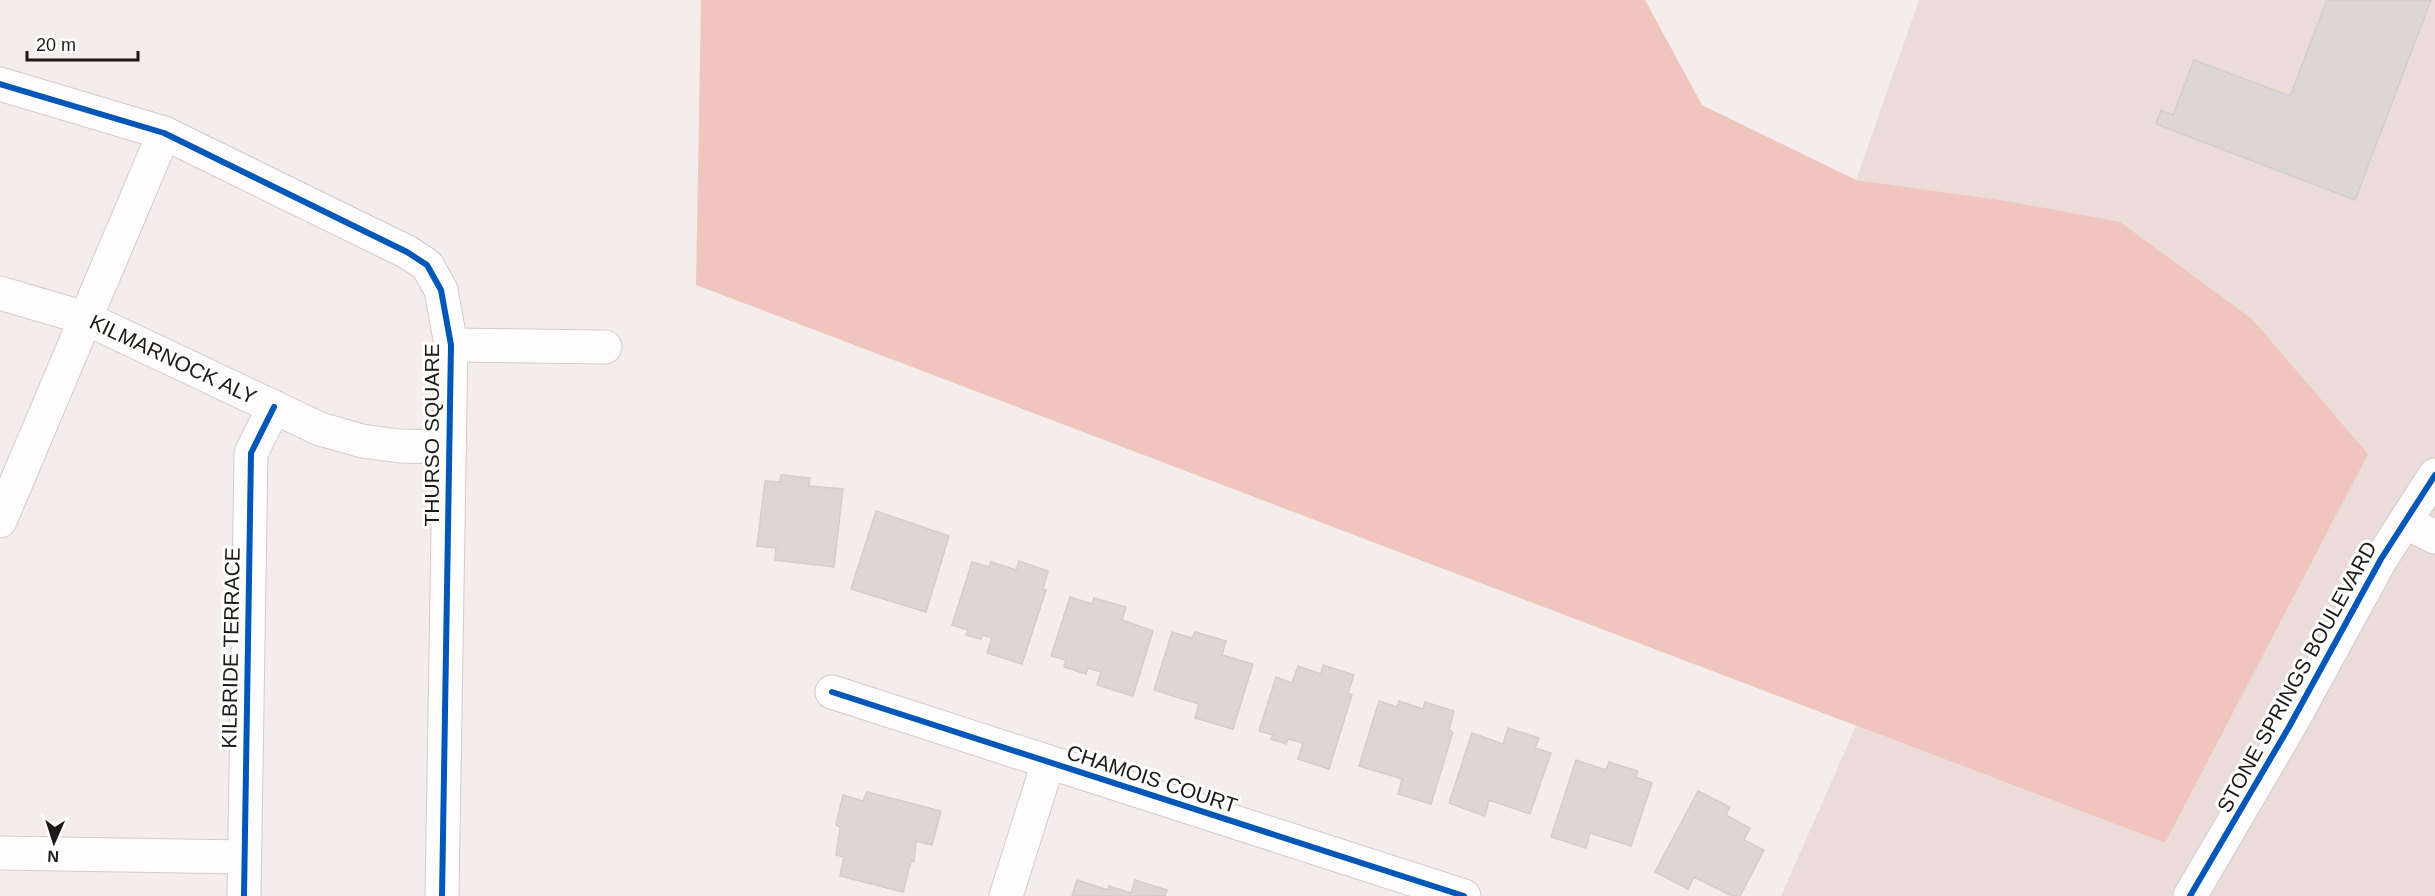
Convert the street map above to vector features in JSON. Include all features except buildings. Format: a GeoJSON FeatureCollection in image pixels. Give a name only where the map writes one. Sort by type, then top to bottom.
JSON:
{"type":"FeatureCollection","features":[{"type":"Feature","properties":{"kind":"street","name":"THURSO SQUARE"},"geometry":{"type":"LineString","coordinates":[[0,84],[164,133],[407,252],[427,265],[441,290],[451,345],[442,896]]}},
{"type":"Feature","properties":{"kind":"street"},"geometry":{"type":"LineString","coordinates":[[0,521],[164,133]]}},
{"type":"Feature","properties":{"kind":"street","name":"KILMARNOCK ALY"},"geometry":{"type":"LineString","coordinates":[[0,292],[85,318],[320,429],[362,441],[400,446],[450,447]]}},
{"type":"Feature","properties":{"kind":"street"},"geometry":{"type":"LineString","coordinates":[[451,345],[605,347]]}},
{"type":"Feature","properties":{"kind":"street","name":"KILBRIDE TERRACE"},"geometry":{"type":"LineString","coordinates":[[244,896],[251,453],[274,407]]}},
{"type":"Feature","properties":{"kind":"street","name":"STONE SPRINGS BOULEVARD"},"geometry":{"type":"LineString","coordinates":[[2190,896],[2289,727],[2381,559],[2433,485]]}},
{"type":"Feature","properties":{"kind":"street"},"geometry":{"type":"LineString","coordinates":[[2405,522],[2435,537]]}},
{"type":"Feature","properties":{"kind":"street","name":"CHAMOIS COURT"},"geometry":{"type":"LineString","coordinates":[[832,692],[1464,896]]}},
{"type":"Feature","properties":{"kind":"street"},"geometry":{"type":"LineString","coordinates":[[1006,896],[1048,763]]}},
{"type":"Feature","properties":{"kind":"street"},"geometry":{"type":"LineString","coordinates":[[0,853],[244,857]]}},
{"type":"Feature","properties":{"kind":"shaded area"},"geometry":{"type":"Polygon","coordinates":[[[701,0],[1645,0],[1702,105],[1856,180],[2000,200],[2120,222],[2252,319],[2368,454],[2165,843],[696,285],[701,0]]]}},
{"type":"Feature","properties":{"kind":"shaded area"},"geometry":{"type":"Polygon","coordinates":[[[1919,0],[2435,0],[2435,896],[1781,896],[1856,726],[2165,843],[2000,200],[1856,180],[1919,0]]]}},
{"type":"Feature","properties":{"kind":"cycle path"},"geometry":{"type":"LineString","coordinates":[[0,84],[164,133],[407,252],[427,265],[441,290],[451,345],[442,896]]}},
{"type":"Feature","properties":{"kind":"cycle path"},"geometry":{"type":"LineString","coordinates":[[244,896],[251,453],[274,407]]}},
{"type":"Feature","properties":{"kind":"cycle path"},"geometry":{"type":"LineString","coordinates":[[2190,896],[2289,727],[2381,559],[2435,475]]}},
{"type":"Feature","properties":{"kind":"cycle path"},"geometry":{"type":"LineString","coordinates":[[832,692],[1464,896]]}}]}
